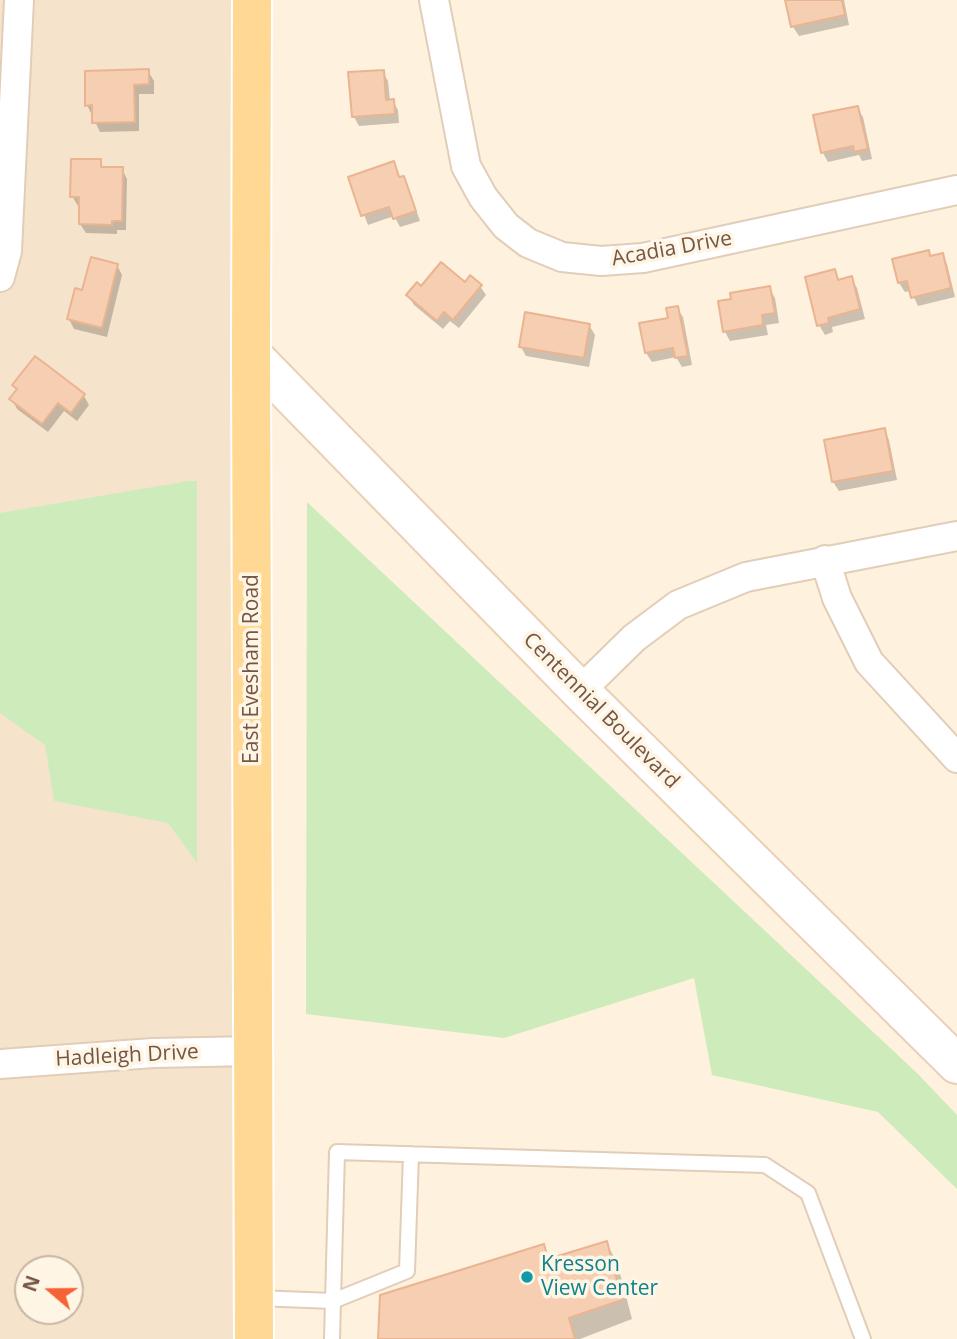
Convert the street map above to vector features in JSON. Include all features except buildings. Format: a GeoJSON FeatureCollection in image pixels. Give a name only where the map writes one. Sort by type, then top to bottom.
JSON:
{"type":"FeatureCollection","features":[{"type":"Feature","properties":{"kind":"main road","name":"East Evesham Road"},"geometry":{"type":"LineString","coordinates":[[252,0],[254,1339]]}},
{"type":"Feature","properties":{"kind":"main road","name":"Centennial Boulevard"},"geometry":{"type":"LineString","coordinates":[[251,354],[580,691],[957,1063]]}},
{"type":"Feature","properties":{"kind":"street"},"geometry":{"type":"LineString","coordinates":[[0,277],[7,251],[19,0]]}},
{"type":"Feature","properties":{"kind":"street","name":"Acadia Drive"},"geometry":{"type":"LineString","coordinates":[[433,0],[466,166],[483,197],[506,226],[528,243],[562,257],[601,261],[643,258],[957,190]]}},
{"type":"Feature","properties":{"kind":"street"},"geometry":{"type":"LineString","coordinates":[[580,691],[634,638],[678,605],[746,577],[957,536]]}},
{"type":"Feature","properties":{"kind":"street"},"geometry":{"type":"LineString","coordinates":[[825,561],[836,598],[869,662],[957,758]]}},
{"type":"Feature","properties":{"kind":"street","name":"Hadleigh Drive"},"geometry":{"type":"LineString","coordinates":[[0,1064],[153,1053],[254,1051]]}},
{"type":"Feature","properties":{"kind":"lane"},"geometry":{"type":"LineString","coordinates":[[332,1339],[337,1152],[765,1165],[808,1192],[863,1339]]}},
{"type":"Feature","properties":{"kind":"lane"},"geometry":{"type":"LineString","coordinates":[[254,1298],[333,1301],[407,1271],[411,1154]]}},
{"type":"Feature","properties":{"kind":"shaded area"},"geometry":{"type":"Polygon","coordinates":[[[0,0],[252,0],[254,1339],[0,1339],[0,0]]]}},
{"type":"Feature","properties":{"kind":"green space"},"geometry":{"type":"Polygon","coordinates":[[[197,481],[197,863],[168,823],[54,801],[45,745],[0,713],[0,513],[197,481]]]}},
{"type":"Feature","properties":{"kind":"green space"},"geometry":{"type":"Polygon","coordinates":[[[307,502],[918,1074],[957,1115],[957,1189],[878,1112],[712,1075],[694,978],[504,1038],[306,1014],[307,502]]]}},
{"type":"Feature","properties":{"kind":"place","name":"Kresson View Center"},"geometry":{"type":"Point","coordinates":[527,1277]}}]}
